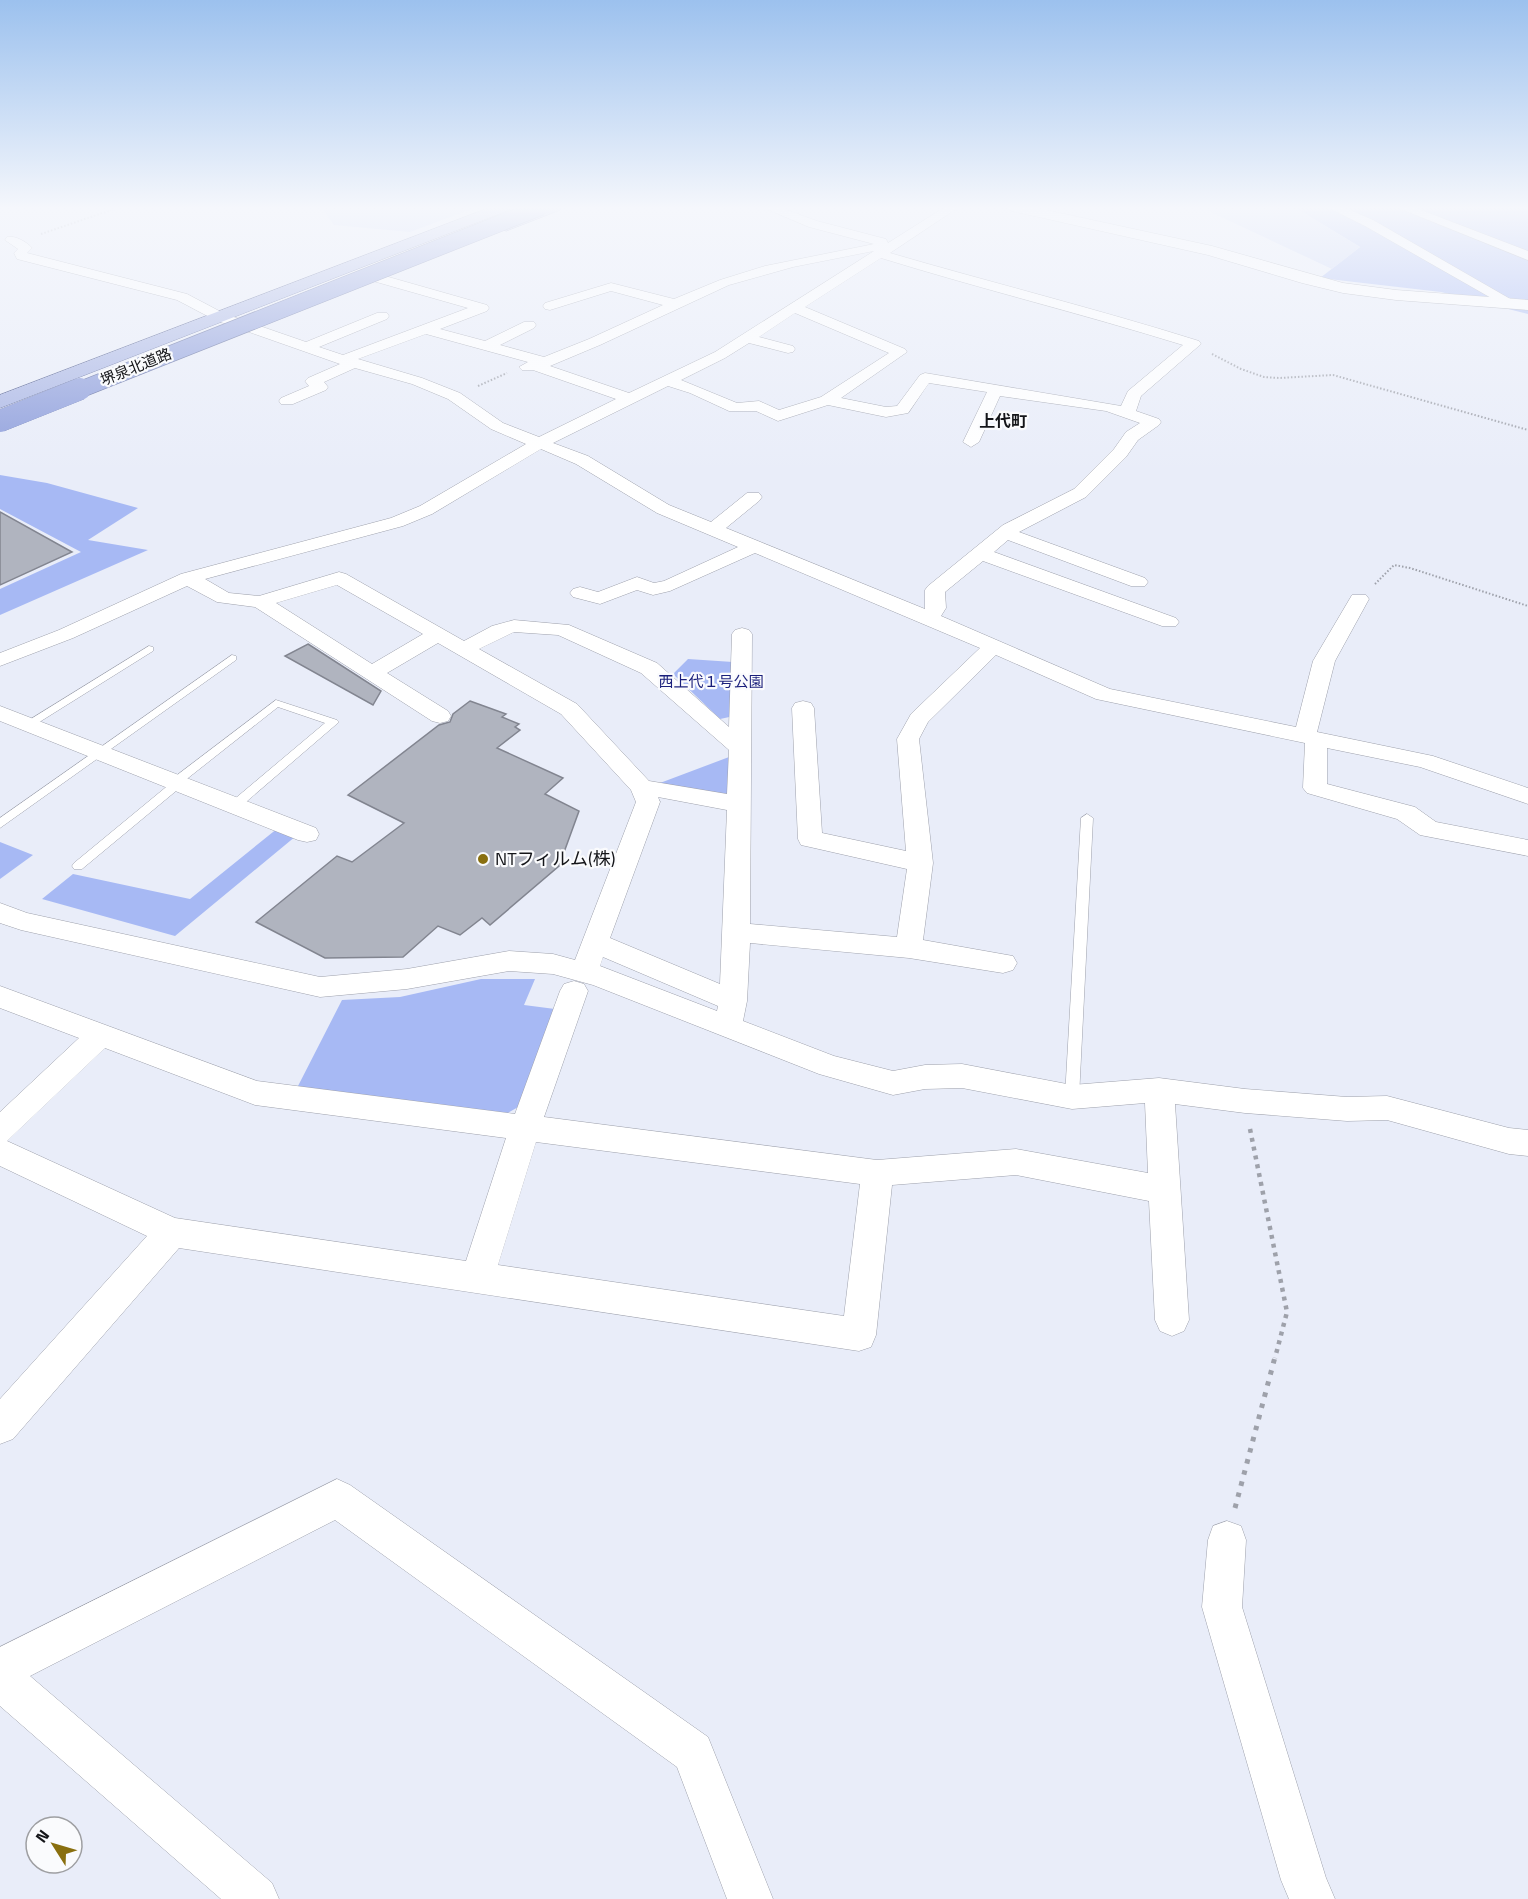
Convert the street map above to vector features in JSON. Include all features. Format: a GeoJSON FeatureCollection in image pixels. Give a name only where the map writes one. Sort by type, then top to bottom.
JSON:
{"type":"FeatureCollection","features":[{"type":"Feature","properties":{"kind":"highway","name":"堺泉北道路"},"geometry":{"type":"LineString","coordinates":[[0,409],[291,296]]}},
{"type":"Feature","properties":{"kind":"highway","name":"堺泉北道路"},"geometry":{"type":"LineString","coordinates":[[0,421],[316,296]]}},
{"type":"Feature","properties":{"kind":"main road"},"geometry":{"type":"LineString","coordinates":[[0,402],[275,296]]}},
{"type":"Feature","properties":{"kind":"main road"},"geometry":{"type":"LineString","coordinates":[[0,429],[334,296]]}},
{"type":"Feature","properties":{"kind":"street"},"geometry":{"type":"LineString","coordinates":[[177,296],[220,317],[348,361],[417,381],[454,396],[497,426],[582,460],[663,509],[929,618],[1104,694],[1425,762],[1528,796]]}},
{"type":"Feature","properties":{"kind":"street"},"geometry":{"type":"LineString","coordinates":[[287,401],[320,387],[314,381],[348,361],[396,338],[427,330],[483,308],[440,296]]}},
{"type":"Feature","properties":{"kind":"street"},"geometry":{"type":"LineString","coordinates":[[550,306],[583,296]]}},
{"type":"Feature","properties":{"kind":"street"},"geometry":{"type":"LineString","coordinates":[[643,296],[676,304]]}},
{"type":"Feature","properties":{"kind":"street"},"geometry":{"type":"LineString","coordinates":[[535,365],[557,359],[696,296]]}},
{"type":"Feature","properties":{"kind":"street"},"geometry":{"type":"LineString","coordinates":[[0,660],[66,634],[188,578],[397,522],[426,510],[541,442],[720,356],[814,296]]}},
{"type":"Feature","properties":{"kind":"street"},"geometry":{"type":"LineString","coordinates":[[1026,296],[1100,315],[1194,344]]}},
{"type":"Feature","properties":{"kind":"street"},"geometry":{"type":"LineString","coordinates":[[1404,296],[1520,305]]}},
{"type":"Feature","properties":{"kind":"street"},"geometry":{"type":"LineString","coordinates":[[1503,296],[1520,305]]}},
{"type":"Feature","properties":{"kind":"street"},"geometry":{"type":"LineString","coordinates":[[668,381],[696,390],[735,408],[759,406],[778,416],[827,400],[900,352],[794,308]]}},
{"type":"Feature","properties":{"kind":"street"},"geometry":{"type":"LineString","coordinates":[[306,347],[382,316]]}},
{"type":"Feature","properties":{"kind":"street"},"geometry":{"type":"LineString","coordinates":[[487,346],[529,325]]}},
{"type":"Feature","properties":{"kind":"street"},"geometry":{"type":"LineString","coordinates":[[427,330],[487,346],[631,399]]}},
{"type":"Feature","properties":{"kind":"street"},"geometry":{"type":"LineString","coordinates":[[746,338],[788,349]]}},
{"type":"Feature","properties":{"kind":"street"},"geometry":{"type":"LineString","coordinates":[[1127,412],[1134,394],[1194,344]]}},
{"type":"Feature","properties":{"kind":"street"},"geometry":{"type":"LineString","coordinates":[[827,400],[886,412],[902,410],[925,378],[990,387],[995,391],[1127,412],[1154,422],[1132,436],[1120,453],[1080,493],[1005,533],[935,590],[936,608],[929,618]]}},
{"type":"Feature","properties":{"kind":"street"},"geometry":{"type":"LineString","coordinates":[[971,442],[995,391]]}},
{"type":"Feature","properties":{"kind":"street"},"geometry":{"type":"LineString","coordinates":[[713,530],[753,497]]}},
{"type":"Feature","properties":{"kind":"street"},"geometry":{"type":"LineString","coordinates":[[1005,533],[1138,582]]}},
{"type":"Feature","properties":{"kind":"street"},"geometry":{"type":"LineString","coordinates":[[580,593],[600,598],[637,583],[653,588],[670,585],[755,546]]}},
{"type":"Feature","properties":{"kind":"street"},"geometry":{"type":"LineString","coordinates":[[980,553],[1169,622]]}},
{"type":"Feature","properties":{"kind":"street"},"geometry":{"type":"LineString","coordinates":[[1086,591],[1108,571]]}},
{"type":"Feature","properties":{"kind":"street"},"geometry":{"type":"LineString","coordinates":[[188,578],[224,598],[260,602],[339,578],[569,709],[642,787],[648,802],[525,1127],[478,1277]]}},
{"type":"Feature","properties":{"kind":"street"},"geometry":{"type":"LineString","coordinates":[[1359,599],[1324,661],[1310,737],[1315,788],[1406,813],[1429,829],[1528,848]]}},
{"type":"Feature","properties":{"kind":"street"},"geometry":{"type":"LineString","coordinates":[[260,602],[440,716]]}},
{"type":"Feature","properties":{"kind":"street"},"geometry":{"type":"LineString","coordinates":[[464,649],[499,630],[514,626],[562,629],[649,668],[740,748]]}},
{"type":"Feature","properties":{"kind":"street"},"geometry":{"type":"LineString","coordinates":[[373,672],[439,634]]}},
{"type":"Feature","properties":{"kind":"street"},"geometry":{"type":"LineString","coordinates":[[731,1014],[737,932],[742,634]]}},
{"type":"Feature","properties":{"kind":"street"},"geometry":{"type":"LineString","coordinates":[[909,948],[920,863],[908,739],[919,719],[993,646]]}},
{"type":"Feature","properties":{"kind":"street"},"geometry":{"type":"LineString","coordinates":[[803,708],[810,839],[920,863]]}},
{"type":"Feature","properties":{"kind":"street"},"geometry":{"type":"LineString","coordinates":[[0,713],[308,834]]}},
{"type":"Feature","properties":{"kind":"street"},"geometry":{"type":"LineString","coordinates":[[642,787],[740,804]]}},
{"type":"Feature","properties":{"kind":"street"},"geometry":{"type":"LineString","coordinates":[[0,912],[21,921],[320,987],[407,979],[509,961],[553,964],[579,982]]}},
{"type":"Feature","properties":{"kind":"street"},"geometry":{"type":"LineString","coordinates":[[737,932],[909,948],[1004,963]]}},
{"type":"Feature","properties":{"kind":"street"},"geometry":{"type":"LineString","coordinates":[[595,942],[829,1066],[893,1083],[926,1077],[962,1076],[1072,1097],[1159,1090],[1245,1101],[1347,1109],[1387,1108],[1509,1141],[1528,1143]]}},
{"type":"Feature","properties":{"kind":"street"},"geometry":{"type":"LineString","coordinates":[[579,982],[599,976],[731,1014]]}},
{"type":"Feature","properties":{"kind":"street"},"geometry":{"type":"LineString","coordinates":[[0,997],[255,1093],[877,1173],[1016,1162],[1165,1190]]}},
{"type":"Feature","properties":{"kind":"street"},"geometry":{"type":"LineString","coordinates":[[0,1131],[102,1034]]}},
{"type":"Feature","properties":{"kind":"street"},"geometry":{"type":"LineString","coordinates":[[1159,1090],[1172,1320]]}},
{"type":"Feature","properties":{"kind":"street"},"geometry":{"type":"LineString","coordinates":[[0,1152],[172,1232],[860,1335],[877,1173]]}},
{"type":"Feature","properties":{"kind":"street"},"geometry":{"type":"LineString","coordinates":[[0,1426],[172,1232]]}},
{"type":"Feature","properties":{"kind":"street"},"geometry":{"type":"LineString","coordinates":[[0,1669],[337,1498],[693,1752],[750,1899]]}},
{"type":"Feature","properties":{"kind":"street"},"geometry":{"type":"LineString","coordinates":[[1227,1540],[1222,1607],[1304,1880],[1312,1899]]}},
{"type":"Feature","properties":{"kind":"street"},"geometry":{"type":"LineString","coordinates":[[0,1678],[256,1899]]}},
{"type":"Feature","properties":{"kind":"lane"},"geometry":{"type":"LineString","coordinates":[[29,724],[149,649]]}},
{"type":"Feature","properties":{"kind":"lane"},"geometry":{"type":"LineString","coordinates":[[0,824],[232,658]]}},
{"type":"Feature","properties":{"kind":"lane"},"geometry":{"type":"LineString","coordinates":[[78,866],[276,703],[333,722],[235,805]]}},
{"type":"Feature","properties":{"kind":"lane"},"geometry":{"type":"LineString","coordinates":[[1072,1097],[1087,818]]}},
{"type":"Feature","properties":{"kind":"path"},"geometry":{"type":"LineString","coordinates":[[1194,344],[1239,369],[1262,375],[1274,378],[1314,374],[1333,375],[1528,430]]}},
{"type":"Feature","properties":{"kind":"path"},"geometry":{"type":"LineString","coordinates":[[454,396],[517,369],[535,365]]}},
{"type":"Feature","properties":{"kind":"path"},"geometry":{"type":"LineString","coordinates":[[1359,599],[1394,565],[1410,568],[1528,606]]}},
{"type":"Feature","properties":{"kind":"path"},"geometry":{"type":"LineString","coordinates":[[1227,1540],[1287,1312],[1245,1101]]}},
{"type":"Feature","properties":{"kind":"green space"},"geometry":{"type":"Polygon","coordinates":[[[1455,296],[1528,296],[1528,314],[1455,296]]]}},
{"type":"Feature","properties":{"kind":"green space"},"geometry":{"type":"Polygon","coordinates":[[[0,475],[47,483],[138,508],[88,540],[148,550],[0,615],[0,589],[81,552],[0,509],[0,475]]]}},
{"type":"Feature","properties":{"kind":"green space","name":"西上代１号公園"},"geometry":{"type":"Polygon","coordinates":[[[688,659],[733,662],[734,716],[720,719],[673,674],[688,659]]]}},
{"type":"Feature","properties":{"kind":"green space"},"geometry":{"type":"Polygon","coordinates":[[[737,754],[734,799],[660,783],[737,754]]]}},
{"type":"Feature","properties":{"kind":"green space"},"geometry":{"type":"Polygon","coordinates":[[[278,828],[296,836],[175,936],[42,899],[73,874],[190,899],[278,828]]]}},
{"type":"Feature","properties":{"kind":"green space"},"geometry":{"type":"Polygon","coordinates":[[[0,842],[33,855],[0,879],[0,842]]]}},
{"type":"Feature","properties":{"kind":"green space"},"geometry":{"type":"Polygon","coordinates":[[[481,979],[535,979],[524,1005],[555,1009],[520,1106],[506,1114],[297,1088],[342,1000],[400,997],[481,979]]]}},
{"type":"Feature","properties":{"kind":"building"},"geometry":{"type":"Polygon","coordinates":[[[0,512],[72,552],[0,585],[0,512]]]}},
{"type":"Feature","properties":{"kind":"building"},"geometry":{"type":"Polygon","coordinates":[[[308,644],[381,691],[373,705],[285,656],[308,644]]]}},
{"type":"Feature","properties":{"kind":"building","name":"NTフィルム(株)"},"geometry":{"type":"Polygon","coordinates":[[[470,701],[506,714],[502,717],[519,724],[515,727],[520,730],[497,748],[563,778],[545,794],[579,811],[559,866],[490,925],[482,918],[460,935],[438,926],[403,957],[325,958],[256,922],[337,856],[352,862],[404,823],[348,795],[439,725],[450,722],[453,714],[470,701]]]}},
{"type":"Feature","properties":{"kind":"place","name":"NTフィルム(株)"},"geometry":{"type":"Point","coordinates":[483,859]}},
{"type":"Feature","properties":{"kind":"district","name":"上代町"},"geometry":{"type":"Point","coordinates":[1003,421]}}]}
